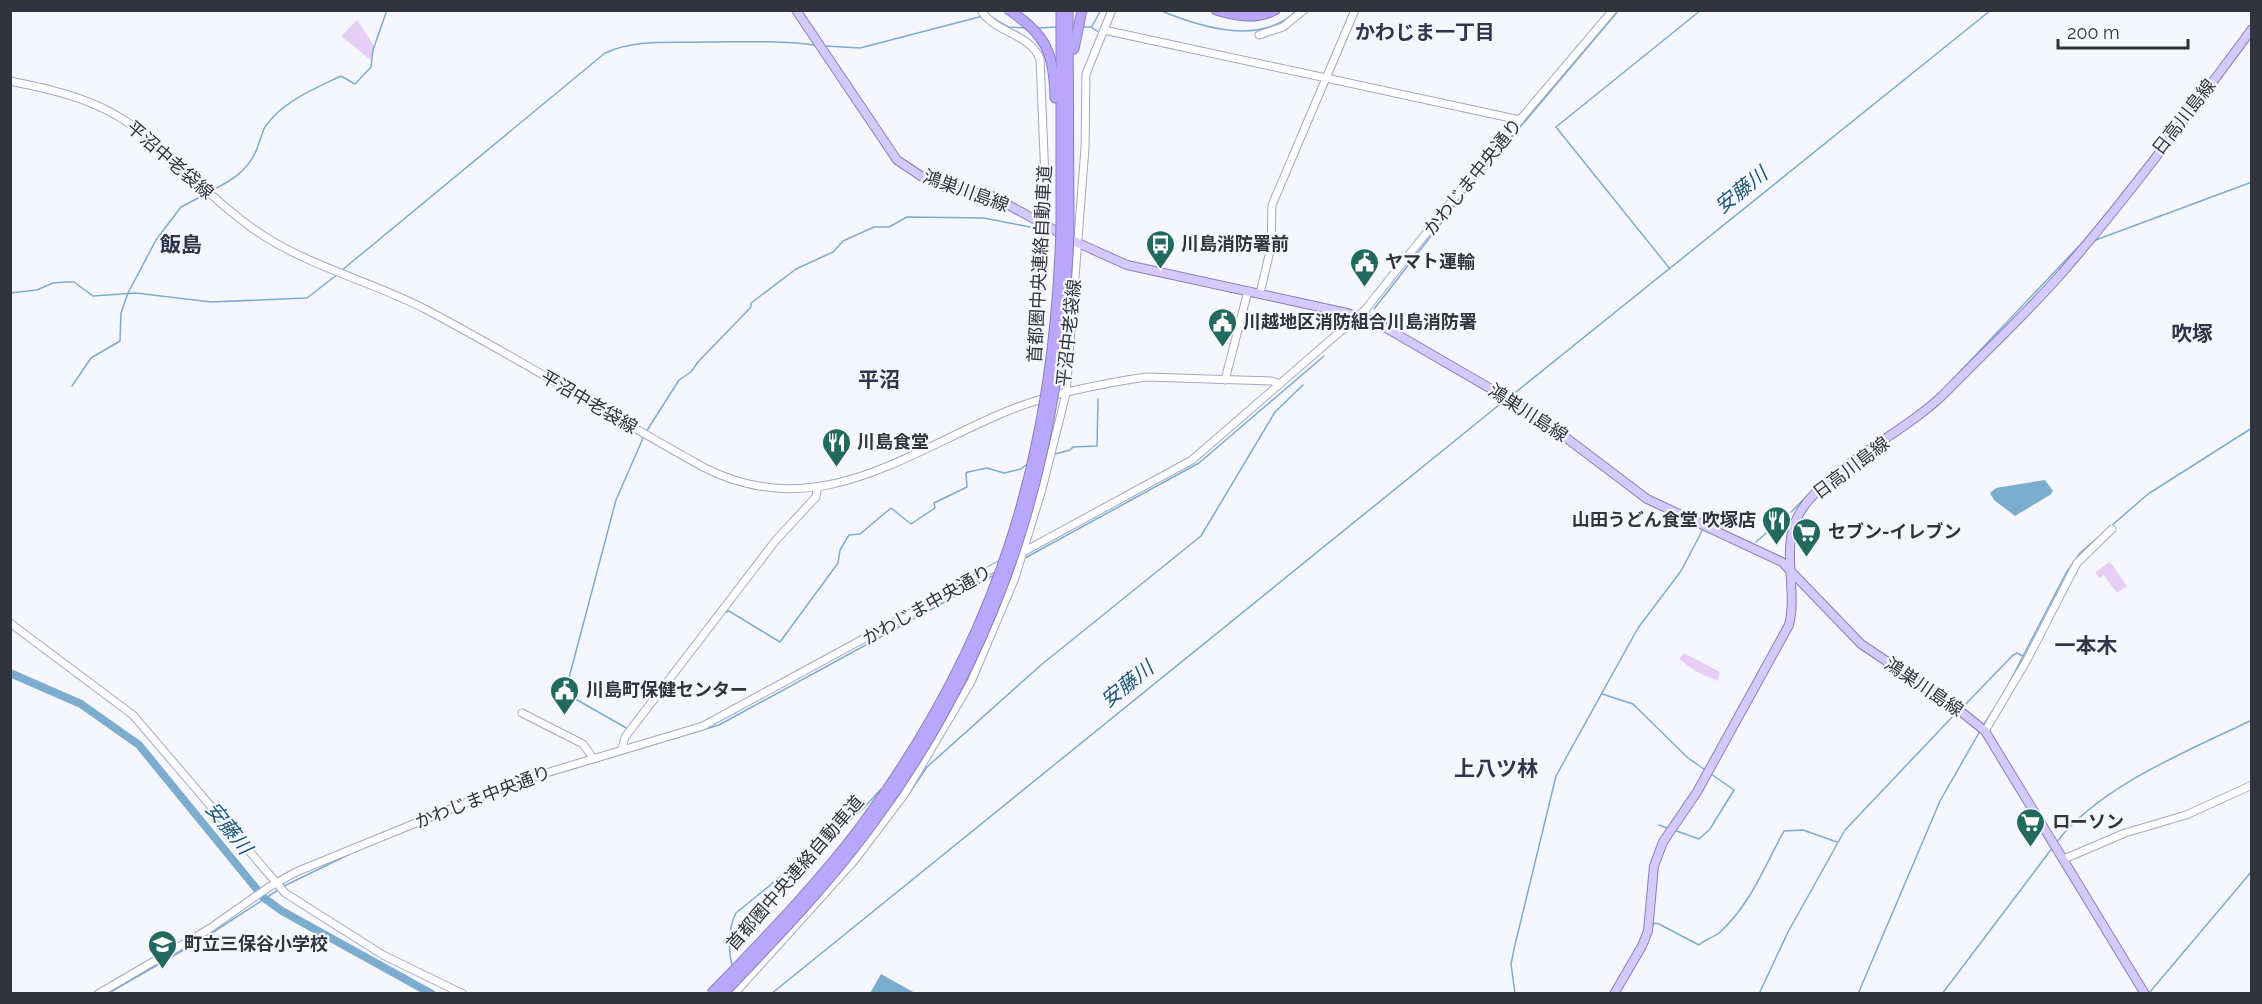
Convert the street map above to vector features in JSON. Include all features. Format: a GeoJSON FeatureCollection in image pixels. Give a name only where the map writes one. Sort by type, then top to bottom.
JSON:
{"type":"FeatureCollection","features":[{"type":"Feature","properties":{"kind":"highway"},"geometry":{"type":"LineString","coordinates":[[1009,10],[1035,28],[1047,45],[1052,62],[1062,172]]}},
{"type":"Feature","properties":{"kind":"highway","name":"首都圏中央連絡自動車道"},"geometry":{"type":"LineString","coordinates":[[723,993],[794,919],[867,831],[936,727],[984,632],[1017,546],[1049,427],[1063,334],[1069,73],[1065,27],[1061,10]]}},
{"type":"Feature","properties":{"kind":"highway","name":"首都圏中央連絡自動車道"},"geometry":{"type":"LineString","coordinates":[[711,993],[787,913],[861,826],[929,723],[977,629],[1010,546],[1042,426],[1056,333],[1065,226],[1062,172],[1065,27],[1068,10]]}},
{"type":"Feature","properties":{"kind":"highway"},"geometry":{"type":"LineString","coordinates":[[1069,73],[1082,10]]}},
{"type":"Feature","properties":{"kind":"highway"},"geometry":{"type":"LineString","coordinates":[[1216,10],[1245,17],[1266,15],[1275,10]]}},
{"type":"Feature","properties":{"kind":"highway"},"geometry":{"type":"LineString","coordinates":[[1247,10],[1258,10]]}},
{"type":"Feature","properties":{"kind":"main road","name":"鴻巣川島線"},"geometry":{"type":"LineString","coordinates":[[796,10],[897,160],[924,178],[944,187],[992,196],[1078,243],[1136,267],[1358,315],[1374,321],[1536,415],[1647,500],[1765,552],[1791,568],[1861,644],[1959,710],[1985,731],[2145,993]]}},
{"type":"Feature","properties":{"kind":"main road","name":"日高川島線"},"geometry":{"type":"LineString","coordinates":[[1614,993],[1642,946],[1648,931],[1654,866],[1662,842],[1697,792],[1789,625],[1793,604],[1791,535],[1794,523],[1809,500],[1834,476],[1927,409],[2041,296],[2089,239],[2252,29]]}},
{"type":"Feature","properties":{"kind":"street"},"geometry":{"type":"LineString","coordinates":[[981,10],[987,20],[1029,45],[1040,59],[1047,227]]}},
{"type":"Feature","properties":{"kind":"street","name":"平沼中老袋線"},"geometry":{"type":"LineString","coordinates":[[10,81],[74,96],[114,114],[135,128],[211,196],[265,237],[309,259],[423,308],[705,468],[736,481],[766,488],[817,489],[875,472],[1007,411],[1066,394],[1078,243],[1086,74],[1112,10]]}},
{"type":"Feature","properties":{"kind":"street"},"geometry":{"type":"LineString","coordinates":[[1258,35],[1283,27],[1304,10]]}},
{"type":"Feature","properties":{"kind":"street"},"geometry":{"type":"LineString","coordinates":[[1260,293],[1271,247],[1272,205],[1354,10]]}},
{"type":"Feature","properties":{"kind":"street","name":"かわじま中央通り"},"geometry":{"type":"LineString","coordinates":[[98,993],[209,929],[275,883],[342,852],[474,799],[593,758],[717,720],[1184,466],[1358,315],[1613,10]]}},
{"type":"Feature","properties":{"kind":"street"},"geometry":{"type":"LineString","coordinates":[[1102,32],[1520,120]]}},
{"type":"Feature","properties":{"kind":"street"},"geometry":{"type":"LineString","coordinates":[[1226,380],[1248,291]]}},
{"type":"Feature","properties":{"kind":"street"},"geometry":{"type":"LineString","coordinates":[[734,993],[854,861],[924,766],[983,657],[1024,551],[1066,394],[1146,377],[1272,381],[1280,384]]}},
{"type":"Feature","properties":{"kind":"street"},"geometry":{"type":"LineString","coordinates":[[622,749],[625,737],[776,540],[816,497],[817,489]]}},
{"type":"Feature","properties":{"kind":"street"},"geometry":{"type":"LineString","coordinates":[[1985,731],[2027,660],[2077,563],[2112,529]]}},
{"type":"Feature","properties":{"kind":"street"},"geometry":{"type":"LineString","coordinates":[[10,623],[133,715],[275,883],[301,905],[368,946],[463,993]]}},
{"type":"Feature","properties":{"kind":"street"},"geometry":{"type":"LineString","coordinates":[[522,713],[583,744],[593,758]]}},
{"type":"Feature","properties":{"kind":"street"},"geometry":{"type":"LineString","coordinates":[[2064,859],[2125,832],[2186,815],[2252,785]]}},
{"type":"Feature","properties":{"kind":"shaded area"},"geometry":{"type":"Polygon","coordinates":[[[357,20],[374,46],[371,60],[341,36],[357,20]]]}},
{"type":"Feature","properties":{"kind":"shaded area"},"geometry":{"type":"Polygon","coordinates":[[[2110,562],[2127,586],[2117,593],[2104,575],[2100,578],[2095,572],[2110,562]]]}},
{"type":"Feature","properties":{"kind":"shaded area"},"geometry":{"type":"Polygon","coordinates":[[[1684,653],[1720,672],[1718,681],[1697,672],[1679,659],[1684,653]]]}},
{"type":"Feature","properties":{"kind":"water"},"geometry":{"type":"Polygon","coordinates":[[[2045,480],[2053,491],[2050,495],[2015,516],[1994,500],[1990,493],[1996,488],[2045,480]]]}},
{"type":"Feature","properties":{"kind":"water"},"geometry":{"type":"Polygon","coordinates":[[[881,974],[915,993],[870,993],[881,974]]]}},
{"type":"Feature","properties":{"kind":"waterway"},"geometry":{"type":"LineString","coordinates":[[211,191],[230,180],[247,166],[255,153],[265,127],[289,103],[341,76],[355,84],[371,67],[373,50],[387,10]]}},
{"type":"Feature","properties":{"kind":"waterway"},"geometry":{"type":"LineString","coordinates":[[1092,26],[1101,10]]}},
{"type":"Feature","properties":{"kind":"waterway"},"geometry":{"type":"LineString","coordinates":[[1159,10],[1211,27],[1248,31],[1266,28],[1282,21],[1297,10]]}},
{"type":"Feature","properties":{"kind":"waterway"},"geometry":{"type":"LineString","coordinates":[[1374,309],[1467,190],[1619,10]]}},
{"type":"Feature","properties":{"kind":"waterway"},"geometry":{"type":"LineString","coordinates":[[1670,269],[1556,127],[1701,10]]}},
{"type":"Feature","properties":{"kind":"waterway","name":"安藤川"},"geometry":{"type":"LineString","coordinates":[[1511,396],[1991,10]]}},
{"type":"Feature","properties":{"kind":"waterway"},"geometry":{"type":"LineString","coordinates":[[988,15],[1008,27],[1025,28]]}},
{"type":"Feature","properties":{"kind":"waterway"},"geometry":{"type":"LineString","coordinates":[[825,46],[860,48],[983,16]]}},
{"type":"Feature","properties":{"kind":"waterway"},"geometry":{"type":"LineString","coordinates":[[1038,28],[1058,27]]}},
{"type":"Feature","properties":{"kind":"waterway"},"geometry":{"type":"LineString","coordinates":[[1083,27],[1091,27],[1100,33]]}},
{"type":"Feature","properties":{"kind":"waterway"},"geometry":{"type":"LineString","coordinates":[[1105,34],[1209,56]]}},
{"type":"Feature","properties":{"kind":"waterway"},"geometry":{"type":"LineString","coordinates":[[341,271],[605,53],[628,46],[652,43],[786,42],[814,45]]}},
{"type":"Feature","properties":{"kind":"waterway"},"geometry":{"type":"LineString","coordinates":[[2093,241],[2252,182]]}},
{"type":"Feature","properties":{"kind":"waterway"},"geometry":{"type":"LineString","coordinates":[[72,386],[91,358],[120,341],[121,313],[128,293],[156,240],[181,207],[206,194]]}},
{"type":"Feature","properties":{"kind":"waterway"},"geometry":{"type":"LineString","coordinates":[[646,432],[679,380],[691,372],[751,307],[751,303],[796,269],[833,252],[843,241],[874,227],[889,227],[907,217],[984,218],[1035,228]]}},
{"type":"Feature","properties":{"kind":"waterway"},"geometry":{"type":"LineString","coordinates":[[1952,380],[2079,246]]}},
{"type":"Feature","properties":{"kind":"waterway"},"geometry":{"type":"LineString","coordinates":[[10,293],[37,290],[53,283],[74,282],[93,296],[136,293],[211,302],[307,298],[338,274]]}},
{"type":"Feature","properties":{"kind":"waterway"},"geometry":{"type":"LineString","coordinates":[[1025,558],[1199,463],[1324,356]]}},
{"type":"Feature","properties":{"kind":"waterway"},"geometry":{"type":"LineString","coordinates":[[908,795],[927,767],[1041,665],[1201,536],[1275,412],[1303,385]]}},
{"type":"Feature","properties":{"kind":"waterway"},"geometry":{"type":"LineString","coordinates":[[1055,454],[1073,447],[1097,446],[1098,399]]}},
{"type":"Feature","properties":{"kind":"waterway","name":"安藤川"},"geometry":{"type":"LineString","coordinates":[[771,994],[1504,401]]}},
{"type":"Feature","properties":{"kind":"waterway"},"geometry":{"type":"LineString","coordinates":[[2005,691],[2066,573],[2080,553],[2148,494],[2252,428]]}},
{"type":"Feature","properties":{"kind":"waterway"},"geometry":{"type":"LineString","coordinates":[[628,729],[565,693],[616,500],[644,436]]}},
{"type":"Feature","properties":{"kind":"waterway"},"geometry":{"type":"LineString","coordinates":[[724,613],[729,611],[780,642],[838,563],[840,550],[849,535],[860,534],[891,508],[911,524],[935,508],[934,503],[967,487],[966,473],[968,472],[987,468],[1004,473],[1021,469],[1027,464]]}},
{"type":"Feature","properties":{"kind":"waterway"},"geometry":{"type":"LineString","coordinates":[[1791,512],[1811,492]]}},
{"type":"Feature","properties":{"kind":"waterway"},"geometry":{"type":"LineString","coordinates":[[1756,542],[1788,514]]}},
{"type":"Feature","properties":{"kind":"waterway"},"geometry":{"type":"LineString","coordinates":[[1515,994],[1511,964],[1556,776],[1638,628],[1681,571],[1703,529]]}},
{"type":"Feature","properties":{"kind":"waterway"},"geometry":{"type":"LineString","coordinates":[[393,836],[535,780],[719,725],[994,575]]}},
{"type":"Feature","properties":{"kind":"waterway"},"geometry":{"type":"LineString","coordinates":[[671,682],[716,624]]}},
{"type":"Feature","properties":{"kind":"waterway"},"geometry":{"type":"LineString","coordinates":[[1962,708],[2012,656],[2017,653],[2023,656]]}},
{"type":"Feature","properties":{"kind":"waterway","name":"安藤川"},"geometry":{"type":"LineString","coordinates":[[10,673],[81,704],[139,745],[264,898],[282,911],[432,994]]}},
{"type":"Feature","properties":{"kind":"waterway"},"geometry":{"type":"LineString","coordinates":[[636,728],[663,693]]}},
{"type":"Feature","properties":{"kind":"waterway"},"geometry":{"type":"LineString","coordinates":[[1602,694],[1633,704],[1688,758],[1704,769]]}},
{"type":"Feature","properties":{"kind":"waterway"},"geometry":{"type":"LineString","coordinates":[[1982,727],[1998,703]]}},
{"type":"Feature","properties":{"kind":"waterway"},"geometry":{"type":"LineString","coordinates":[[1759,994],[1788,932],[1845,830],[1956,713]]}},
{"type":"Feature","properties":{"kind":"waterway"},"geometry":{"type":"LineString","coordinates":[[2056,843],[2074,823],[2120,787],[2173,758],[2252,720]]}},
{"type":"Feature","properties":{"kind":"waterway"},"geometry":{"type":"LineString","coordinates":[[1858,994],[1940,801],[1980,731]]}},
{"type":"Feature","properties":{"kind":"waterway"},"geometry":{"type":"LineString","coordinates":[[1674,830],[1699,839],[1710,829],[1734,790],[1711,774]]}},
{"type":"Feature","properties":{"kind":"waterway"},"geometry":{"type":"LineString","coordinates":[[732,966],[731,925],[736,913],[862,810],[881,789]]}},
{"type":"Feature","properties":{"kind":"waterway"},"geometry":{"type":"LineString","coordinates":[[1659,825],[1670,829]]}},
{"type":"Feature","properties":{"kind":"waterway"},"geometry":{"type":"LineString","coordinates":[[1652,928],[1654,923],[1659,924],[1699,945],[1719,933],[1740,910],[1756,885],[1784,831],[1803,830],[1837,842]]}},
{"type":"Feature","properties":{"kind":"waterway"},"geometry":{"type":"LineString","coordinates":[[1942,994],[2053,847]]}},
{"type":"Feature","properties":{"kind":"waterway"},"geometry":{"type":"LineString","coordinates":[[282,887],[350,854]]}},
{"type":"Feature","properties":{"kind":"waterway"},"geometry":{"type":"LineString","coordinates":[[2149,993],[2252,871]]}},
{"type":"Feature","properties":{"kind":"waterway"},"geometry":{"type":"LineString","coordinates":[[107,994],[201,940],[278,890]]}},
{"type":"Feature","properties":{"kind":"waterway"},"geometry":{"type":"LineString","coordinates":[[1621,989],[1642,954]]}},
{"type":"Feature","properties":{"kind":"place","name":"川島消防署前"},"geometry":{"type":"Point","coordinates":[1160,270]}},
{"type":"Feature","properties":{"kind":"place","name":"ヤマト運輸"},"geometry":{"type":"Point","coordinates":[1364,288]}},
{"type":"Feature","properties":{"kind":"place","name":"川越地区消防組合川島消防署"},"geometry":{"type":"Point","coordinates":[1222,348]}},
{"type":"Feature","properties":{"kind":"place","name":"川島食堂"},"geometry":{"type":"Point","coordinates":[836,468]}},
{"type":"Feature","properties":{"kind":"place","name":"山田うどん食堂 吹塚店"},"geometry":{"type":"Point","coordinates":[1777,546]}},
{"type":"Feature","properties":{"kind":"place","name":"セブン-イレブン"},"geometry":{"type":"Point","coordinates":[1807,558]}},
{"type":"Feature","properties":{"kind":"place","name":"川島町保健センター"},"geometry":{"type":"Point","coordinates":[565,716]}},
{"type":"Feature","properties":{"kind":"place","name":"ローソン"},"geometry":{"type":"Point","coordinates":[2031,848]}},
{"type":"Feature","properties":{"kind":"place","name":"町立三保谷小学校"},"geometry":{"type":"Point","coordinates":[163,970]}},
{"type":"Feature","properties":{"kind":"district","name":"かわじま一丁目"},"geometry":{"type":"Point","coordinates":[1425,32]}},
{"type":"Feature","properties":{"kind":"district","name":"飯島"},"geometry":{"type":"Point","coordinates":[181,245]}},
{"type":"Feature","properties":{"kind":"district","name":"吹塚"},"geometry":{"type":"Point","coordinates":[2192,334]}},
{"type":"Feature","properties":{"kind":"district","name":"平沼"},"geometry":{"type":"Point","coordinates":[879,380]}},
{"type":"Feature","properties":{"kind":"district","name":"一本木"},"geometry":{"type":"Point","coordinates":[2086,646]}},
{"type":"Feature","properties":{"kind":"district","name":"上八ツ林"},"geometry":{"type":"Point","coordinates":[1496,769]}}]}
